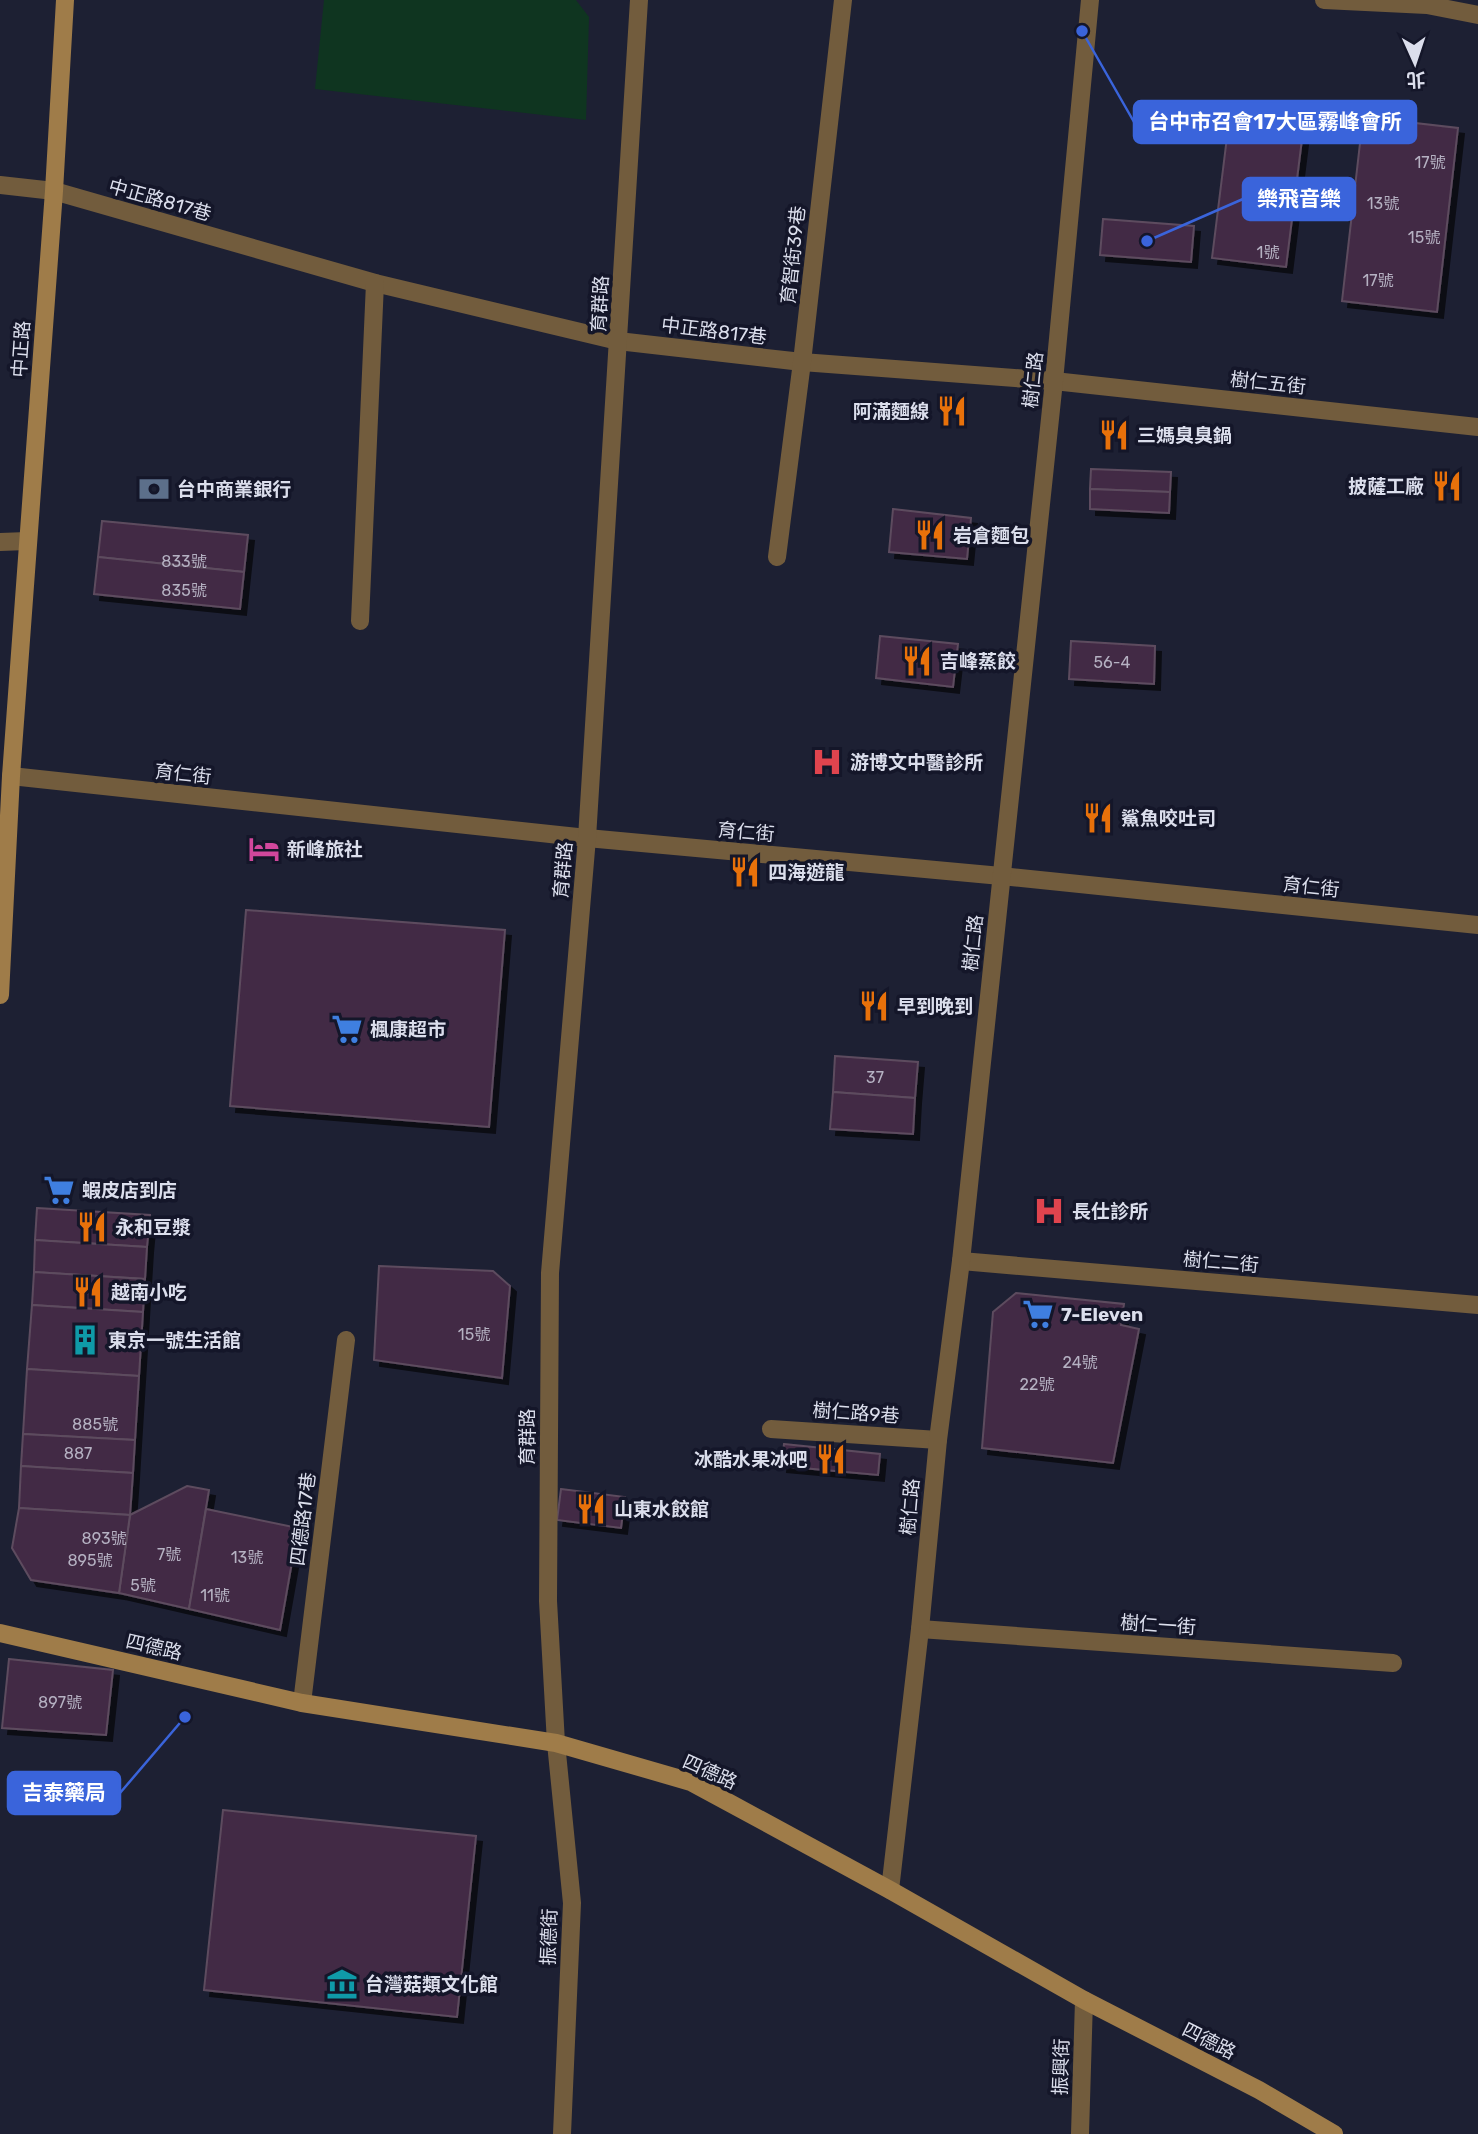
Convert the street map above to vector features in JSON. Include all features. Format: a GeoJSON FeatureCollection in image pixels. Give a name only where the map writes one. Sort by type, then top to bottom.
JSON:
{"type":"FeatureCollection","features":[{"type":"Feature","properties":{"kind":"street","name":"中正路"},"geometry":{"type":"LineString","coordinates":[[0,995],[4,859],[54,191],[65,0]]}},
{"type":"Feature","properties":{"kind":"street","name":"育群路"},"geometry":{"type":"LineString","coordinates":[[556,1743],[548,1601],[550,1273],[587,838],[639,0]]}},
{"type":"Feature","properties":{"kind":"street","name":"育智街39巷"},"geometry":{"type":"LineString","coordinates":[[777,557],[843,0]]}},
{"type":"Feature","properties":{"kind":"street","name":"樹仁路"},"geometry":{"type":"LineString","coordinates":[[890,1890],[920,1629],[938,1440],[961,1261],[1054,381],[1090,0]]}},
{"type":"Feature","properties":{"kind":"street"},"geometry":{"type":"LineString","coordinates":[[1324,0],[1427,5],[1478,15]]}},
{"type":"Feature","properties":{"kind":"street","name":"中正路817巷"},"geometry":{"type":"LineString","coordinates":[[0,185],[54,191],[375,283],[618,341],[802,362],[1054,381]]}},
{"type":"Feature","properties":{"kind":"street"},"geometry":{"type":"LineString","coordinates":[[360,621],[375,283]]}},
{"type":"Feature","properties":{"kind":"street","name":"樹仁五街"},"geometry":{"type":"LineString","coordinates":[[1054,381],[1478,426]]}},
{"type":"Feature","properties":{"kind":"street"},"geometry":{"type":"LineString","coordinates":[[0,542],[27,541]]}},
{"type":"Feature","properties":{"kind":"street","name":"育仁街"},"geometry":{"type":"LineString","coordinates":[[11,776],[587,838],[1001,876],[1478,925]]}},
{"type":"Feature","properties":{"kind":"street","name":"樹仁二街"},"geometry":{"type":"LineString","coordinates":[[961,1261],[1478,1305]]}},
{"type":"Feature","properties":{"kind":"street","name":"四德路17巷"},"geometry":{"type":"LineString","coordinates":[[302,1703],[346,1340]]}},
{"type":"Feature","properties":{"kind":"street","name":"樹仁路9巷"},"geometry":{"type":"LineString","coordinates":[[771,1429],[938,1440]]}},
{"type":"Feature","properties":{"kind":"street","name":"樹仁一街"},"geometry":{"type":"LineString","coordinates":[[920,1629],[1393,1663]]}},
{"type":"Feature","properties":{"kind":"street","name":"四德路"},"geometry":{"type":"LineString","coordinates":[[0,1633],[302,1703],[556,1743],[691,1782],[1084,2000],[1259,2090],[1334,2134]]}},
{"type":"Feature","properties":{"kind":"street","name":"振德街"},"geometry":{"type":"LineString","coordinates":[[556,1743],[572,1903],[562,2134]]}},
{"type":"Feature","properties":{"kind":"street","name":"振興街"},"geometry":{"type":"LineString","coordinates":[[1080,2134],[1084,2000]]}},
{"type":"Feature","properties":{"kind":"green space"},"geometry":{"type":"Polygon","coordinates":[[[324,0],[576,0],[589,17],[586,120],[315,89],[324,0]]]}},
{"type":"Feature","properties":{"kind":"building"},"geometry":{"type":"Polygon","coordinates":[[[1231,105],[1305,115],[1286,267],[1212,258],[1231,105]]]}},
{"type":"Feature","properties":{"kind":"building"},"geometry":{"type":"Polygon","coordinates":[[[1363,117],[1458,128],[1437,312],[1342,301],[1363,117]]]}},
{"type":"Feature","properties":{"kind":"building"},"geometry":{"type":"Polygon","coordinates":[[[1103,219],[1194,226],[1191,262],[1100,255],[1103,219]]]}},
{"type":"Feature","properties":{"kind":"building"},"geometry":{"type":"Polygon","coordinates":[[[1091,469],[1171,472],[1170,492],[1090,489],[1091,469]]]}},
{"type":"Feature","properties":{"kind":"building"},"geometry":{"type":"Polygon","coordinates":[[[1090,489],[1170,492],[1169,513],[1090,509],[1090,489]]]}},
{"type":"Feature","properties":{"kind":"building","name":"岩倉麵包"},"geometry":{"type":"Polygon","coordinates":[[[893,509],[971,518],[967,559],[889,552],[893,509]]]}},
{"type":"Feature","properties":{"kind":"building"},"geometry":{"type":"Polygon","coordinates":[[[102,521],[248,535],[244,572],[98,557],[102,521]]]}},
{"type":"Feature","properties":{"kind":"building"},"geometry":{"type":"Polygon","coordinates":[[[98,557],[244,572],[240,609],[94,594],[98,557]]]}},
{"type":"Feature","properties":{"kind":"building","name":"吉峰蒸餃"},"geometry":{"type":"Polygon","coordinates":[[[880,636],[958,644],[953,687],[876,678],[880,636]]]}},
{"type":"Feature","properties":{"kind":"building"},"geometry":{"type":"Polygon","coordinates":[[[1071,641],[1155,646],[1154,684],[1069,679],[1071,641]]]}},
{"type":"Feature","properties":{"kind":"building"},"geometry":{"type":"Polygon","coordinates":[[[246,910],[505,930],[489,1127],[230,1106],[246,910]]]}},
{"type":"Feature","properties":{"kind":"building"},"geometry":{"type":"Polygon","coordinates":[[[835,1056],[918,1062],[915,1098],[833,1092],[835,1056]]]}},
{"type":"Feature","properties":{"kind":"building"},"geometry":{"type":"Polygon","coordinates":[[[833,1092],[915,1098],[913,1134],[830,1129],[833,1092]]]}},
{"type":"Feature","properties":{"kind":"building","name":"永和豆漿"},"geometry":{"type":"Polygon","coordinates":[[[37,1208],[150,1215],[147,1247],[35,1240],[37,1208]]]}},
{"type":"Feature","properties":{"kind":"building"},"geometry":{"type":"Polygon","coordinates":[[[35,1240],[147,1247],[145,1279],[34,1272],[35,1240]]]}},
{"type":"Feature","properties":{"kind":"building"},"geometry":{"type":"Polygon","coordinates":[[[379,1266],[493,1271],[510,1286],[502,1378],[374,1360],[379,1266]]]}},
{"type":"Feature","properties":{"kind":"building","name":"越南小吃"},"geometry":{"type":"Polygon","coordinates":[[[34,1272],[145,1279],[143,1312],[32,1305],[34,1272]]]}},
{"type":"Feature","properties":{"kind":"building"},"geometry":{"type":"Polygon","coordinates":[[[1016,1293],[1124,1304],[1121,1325],[1139,1329],[1113,1463],[982,1448],[993,1312],[1016,1293]]]}},
{"type":"Feature","properties":{"kind":"building","name":"東京一號生活館"},"geometry":{"type":"Polygon","coordinates":[[[32,1305],[143,1312],[139,1376],[27,1369],[32,1305]]]}},
{"type":"Feature","properties":{"kind":"building"},"geometry":{"type":"Polygon","coordinates":[[[27,1369],[139,1376],[135,1440],[23,1434],[27,1369]]]}},
{"type":"Feature","properties":{"kind":"building"},"geometry":{"type":"Polygon","coordinates":[[[23,1434],[135,1440],[133,1473],[21,1466],[23,1434]]]}},
{"type":"Feature","properties":{"kind":"building","name":"冰酷水果冰吧"},"geometry":{"type":"Polygon","coordinates":[[[784,1444],[880,1454],[878,1475],[781,1466],[784,1444]]]}},
{"type":"Feature","properties":{"kind":"building"},"geometry":{"type":"Polygon","coordinates":[[[21,1466],[133,1473],[130,1515],[19,1508],[21,1466]]]}},
{"type":"Feature","properties":{"kind":"building"},"geometry":{"type":"Polygon","coordinates":[[[187,1486],[209,1490],[189,1609],[119,1593],[130,1515],[187,1486]]]}},
{"type":"Feature","properties":{"kind":"building","name":"山東水餃館"},"geometry":{"type":"Polygon","coordinates":[[[561,1489],[625,1497],[621,1528],[557,1520],[561,1489]]]}},
{"type":"Feature","properties":{"kind":"building"},"geometry":{"type":"Polygon","coordinates":[[[19,1508],[130,1515],[119,1593],[31,1580],[12,1548],[19,1508]]]}},
{"type":"Feature","properties":{"kind":"building"},"geometry":{"type":"Polygon","coordinates":[[[206,1509],[298,1528],[280,1630],[189,1609],[206,1509]]]}},
{"type":"Feature","properties":{"kind":"building"},"geometry":{"type":"Polygon","coordinates":[[[9,1659],[113,1670],[106,1735],[2,1728],[9,1659]]]}},
{"type":"Feature","properties":{"kind":"building"},"geometry":{"type":"Polygon","coordinates":[[[223,1810],[476,1836],[457,2017],[204,1990],[223,1810]]]}},
{"type":"Feature","properties":{"kind":"place","name":"台中市召會17大區霧峰會所"},"geometry":{"type":"Point","coordinates":[1082,31]}},
{"type":"Feature","properties":{"kind":"place","name":"樂飛音樂"},"geometry":{"type":"Point","coordinates":[1147,241]}},
{"type":"Feature","properties":{"kind":"place","name":"阿滿麵線"},"geometry":{"type":"Point","coordinates":[952,411]}},
{"type":"Feature","properties":{"kind":"place","name":"三媽臭臭鍋"},"geometry":{"type":"Point","coordinates":[1114,435]}},
{"type":"Feature","properties":{"kind":"place","name":"披薩工廠"},"geometry":{"type":"Point","coordinates":[1447,486]}},
{"type":"Feature","properties":{"kind":"place","name":"台中商業銀行"},"geometry":{"type":"Point","coordinates":[154,489]}},
{"type":"Feature","properties":{"kind":"place","name":"岩倉麵包"},"geometry":{"type":"Point","coordinates":[930,535]}},
{"type":"Feature","properties":{"kind":"place","name":"吉峰蒸餃"},"geometry":{"type":"Point","coordinates":[917,661]}},
{"type":"Feature","properties":{"kind":"place","name":"游博文中醫診所"},"geometry":{"type":"Point","coordinates":[827,762]}},
{"type":"Feature","properties":{"kind":"place","name":"鯊魚咬吐司"},"geometry":{"type":"Point","coordinates":[1098,818]}},
{"type":"Feature","properties":{"kind":"place","name":"新峰旅社"},"geometry":{"type":"Point","coordinates":[264,849]}},
{"type":"Feature","properties":{"kind":"place","name":"四海遊龍"},"geometry":{"type":"Point","coordinates":[745,872]}},
{"type":"Feature","properties":{"kind":"place","name":"早到晚到"},"geometry":{"type":"Point","coordinates":[874,1006]}},
{"type":"Feature","properties":{"kind":"place","name":"楓康超市"},"geometry":{"type":"Point","coordinates":[347,1029]}},
{"type":"Feature","properties":{"kind":"place","name":"蝦皮店到店"},"geometry":{"type":"Point","coordinates":[59,1190]}},
{"type":"Feature","properties":{"kind":"place","name":"長仕診所"},"geometry":{"type":"Point","coordinates":[1049,1211]}},
{"type":"Feature","properties":{"kind":"place","name":"永和豆漿"},"geometry":{"type":"Point","coordinates":[92,1227]}},
{"type":"Feature","properties":{"kind":"place","name":"越南小吃"},"geometry":{"type":"Point","coordinates":[88,1292]}},
{"type":"Feature","properties":{"kind":"place","name":"7-Eleven"},"geometry":{"type":"Point","coordinates":[1038,1314]}},
{"type":"Feature","properties":{"kind":"place","name":"東京一號生活館"},"geometry":{"type":"Point","coordinates":[85,1340]}},
{"type":"Feature","properties":{"kind":"place","name":"冰酷水果冰吧"},"geometry":{"type":"Point","coordinates":[831,1459]}},
{"type":"Feature","properties":{"kind":"place","name":"山東水餃館"},"geometry":{"type":"Point","coordinates":[591,1509]}},
{"type":"Feature","properties":{"kind":"place","name":"吉泰藥局"},"geometry":{"type":"Point","coordinates":[185,1717]}},
{"type":"Feature","properties":{"kind":"place","name":"台灣菇類文化館"},"geometry":{"type":"Point","coordinates":[342,1984]}}]}
